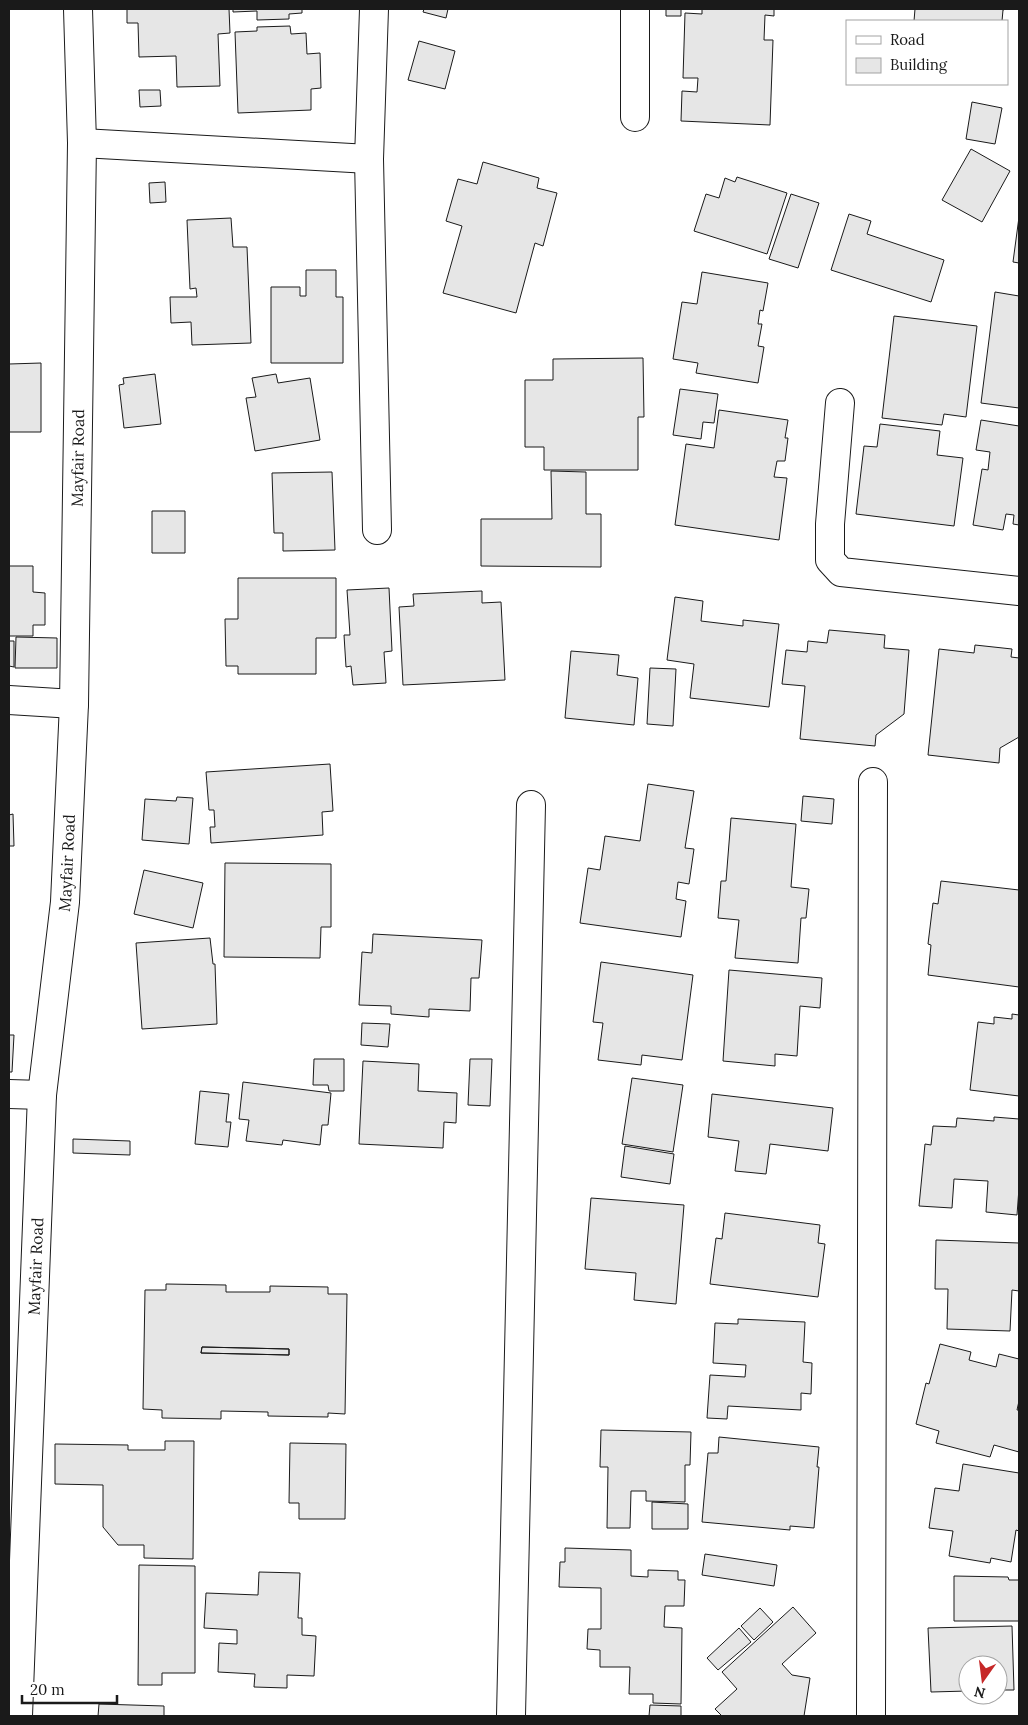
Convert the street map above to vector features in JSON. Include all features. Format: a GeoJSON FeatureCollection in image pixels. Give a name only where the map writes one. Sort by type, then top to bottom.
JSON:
{"type":"FeatureCollection","features":[{"type":"Feature","properties":{"kind":"street","name":"Mayfair Road"},"geometry":{"type":"LineString","coordinates":[[18,1716],[42,1095],[65,902],[74,704],[82,143],[78,9]]}},
{"type":"Feature","properties":{"kind":"street"},"geometry":{"type":"LineString","coordinates":[[374,9],[369,159],[377,530]]}},
{"type":"Feature","properties":{"kind":"street"},"geometry":{"type":"LineString","coordinates":[[635,117],[636,9]]}},
{"type":"Feature","properties":{"kind":"street"},"geometry":{"type":"LineString","coordinates":[[82,143],[369,159]]}},
{"type":"Feature","properties":{"kind":"street"},"geometry":{"type":"LineString","coordinates":[[840,403],[830,524],[830,560],[841,572],[1019,591]]}},
{"type":"Feature","properties":{"kind":"street"},"geometry":{"type":"LineString","coordinates":[[9,700],[74,704]]}},
{"type":"Feature","properties":{"kind":"street"},"geometry":{"type":"LineString","coordinates":[[870,1716],[873,782]]}},
{"type":"Feature","properties":{"kind":"street"},"geometry":{"type":"LineString","coordinates":[[511,1716],[531,805]]}},
{"type":"Feature","properties":{"kind":"street"},"geometry":{"type":"LineString","coordinates":[[9,1094],[42,1095]]}},
{"type":"Feature","properties":{"kind":"building"},"geometry":{"type":"Polygon","coordinates":[[[127,9],[229,9],[230,33],[218,34],[220,86],[177,87],[176,56],[139,57],[138,23],[127,23],[127,9]]]}},
{"type":"Feature","properties":{"kind":"building"},"geometry":{"type":"Polygon","coordinates":[[[233,9],[302,9],[302,13],[289,14],[289,19],[257,20],[257,11],[233,12],[233,9]]]}},
{"type":"Feature","properties":{"kind":"building"},"geometry":{"type":"Polygon","coordinates":[[[424,9],[448,9],[446,18],[423,12],[424,9]]]}},
{"type":"Feature","properties":{"kind":"building"},"geometry":{"type":"Polygon","coordinates":[[[666,9],[681,9],[681,16],[666,16],[666,9]]]}},
{"type":"Feature","properties":{"kind":"building"},"geometry":{"type":"Polygon","coordinates":[[[702,9],[774,9],[774,16],[765,15],[764,40],[773,40],[770,125],[681,121],[682,91],[697,92],[698,78],[683,78],[685,13],[702,14],[702,9]]]}},
{"type":"Feature","properties":{"kind":"building"},"geometry":{"type":"Polygon","coordinates":[[[915,9],[1006,9],[1003,10],[1002,20],[914,20],[915,9]]]}},
{"type":"Feature","properties":{"kind":"building"},"geometry":{"type":"Polygon","coordinates":[[[290,26],[291,34],[306,33],[307,54],[320,53],[321,88],[311,89],[311,110],[238,113],[235,32],[257,31],[257,27],[290,26]]]}},
{"type":"Feature","properties":{"kind":"building"},"geometry":{"type":"Polygon","coordinates":[[[419,41],[455,51],[445,89],[408,80],[419,41]]]}},
{"type":"Feature","properties":{"kind":"building"},"geometry":{"type":"Polygon","coordinates":[[[139,90],[160,90],[161,106],[140,107],[139,90]]]}},
{"type":"Feature","properties":{"kind":"building"},"geometry":{"type":"Polygon","coordinates":[[[972,102],[1002,108],[995,144],[966,139],[972,102]]]}},
{"type":"Feature","properties":{"kind":"building"},"geometry":{"type":"Polygon","coordinates":[[[971,149],[1010,171],[982,222],[942,200],[971,149]]]}},
{"type":"Feature","properties":{"kind":"building"},"geometry":{"type":"Polygon","coordinates":[[[483,162],[539,178],[537,188],[557,193],[543,246],[535,243],[516,313],[443,293],[462,226],[446,221],[458,179],[477,184],[483,162]]]}},
{"type":"Feature","properties":{"kind":"building"},"geometry":{"type":"Polygon","coordinates":[[[737,177],[787,193],[767,254],[694,231],[706,194],[719,198],[725,178],[735,182],[737,177]]]}},
{"type":"Feature","properties":{"kind":"building"},"geometry":{"type":"Polygon","coordinates":[[[165,182],[166,202],[150,203],[149,183],[165,182]]]}},
{"type":"Feature","properties":{"kind":"building"},"geometry":{"type":"Polygon","coordinates":[[[791,194],[819,203],[798,268],[769,259],[791,194]]]}},
{"type":"Feature","properties":{"kind":"building"},"geometry":{"type":"Polygon","coordinates":[[[849,214],[871,221],[867,234],[944,260],[931,302],[831,270],[849,214]]]}},
{"type":"Feature","properties":{"kind":"building"},"geometry":{"type":"Polygon","coordinates":[[[1019,217],[1019,263],[1013,262],[1019,217]]]}},
{"type":"Feature","properties":{"kind":"building"},"geometry":{"type":"Polygon","coordinates":[[[231,218],[233,247],[247,247],[251,343],[192,345],[191,322],[171,323],[170,297],[197,297],[196,288],[190,289],[187,220],[231,218]]]}},
{"type":"Feature","properties":{"kind":"building"},"geometry":{"type":"Polygon","coordinates":[[[306,270],[336,270],[336,297],[343,297],[343,363],[271,363],[271,287],[300,287],[300,296],[306,296],[306,270]]]}},
{"type":"Feature","properties":{"kind":"building"},"geometry":{"type":"Polygon","coordinates":[[[702,272],[768,283],[763,311],[760,310],[758,324],[762,324],[758,346],[764,347],[758,383],[696,373],[698,363],[673,359],[682,302],[697,304],[702,272]]]}},
{"type":"Feature","properties":{"kind":"building"},"geometry":{"type":"Polygon","coordinates":[[[995,292],[1019,296],[1019,408],[981,403],[995,292]]]}},
{"type":"Feature","properties":{"kind":"building"},"geometry":{"type":"Polygon","coordinates":[[[894,316],[977,326],[966,417],[944,414],[942,425],[882,418],[894,316]]]}},
{"type":"Feature","properties":{"kind":"building"},"geometry":{"type":"Polygon","coordinates":[[[643,358],[644,417],[638,417],[638,470],[544,470],[544,447],[525,447],[525,380],[553,380],[553,359],[643,358]]]}},
{"type":"Feature","properties":{"kind":"building"},"geometry":{"type":"Polygon","coordinates":[[[41,363],[41,432],[9,432],[9,364],[41,363]]]}},
{"type":"Feature","properties":{"kind":"building"},"geometry":{"type":"Polygon","coordinates":[[[155,374],[161,424],[124,428],[119,385],[124,384],[123,378],[155,374]]]}},
{"type":"Feature","properties":{"kind":"building"},"geometry":{"type":"Polygon","coordinates":[[[276,374],[278,383],[310,378],[320,440],[255,451],[246,398],[256,397],[252,378],[276,374]]]}},
{"type":"Feature","properties":{"kind":"building"},"geometry":{"type":"Polygon","coordinates":[[[680,389],[718,394],[714,423],[703,422],[701,439],[673,435],[680,389]]]}},
{"type":"Feature","properties":{"kind":"building"},"geometry":{"type":"Polygon","coordinates":[[[719,410],[788,420],[785,438],[788,438],[785,461],[777,461],[774,477],[787,478],[779,540],[675,525],[686,444],[714,448],[719,410]]]}},
{"type":"Feature","properties":{"kind":"building"},"geometry":{"type":"Polygon","coordinates":[[[981,420],[1019,426],[1019,525],[1013,524],[1014,515],[1006,514],[1003,530],[973,525],[982,469],[988,470],[990,452],[976,450],[981,420]]]}},
{"type":"Feature","properties":{"kind":"building"},"geometry":{"type":"Polygon","coordinates":[[[880,424],[940,431],[937,455],[963,458],[954,526],[856,514],[864,446],[877,447],[880,424]]]}},
{"type":"Feature","properties":{"kind":"building"},"geometry":{"type":"Polygon","coordinates":[[[551,471],[586,472],[586,514],[601,514],[601,567],[481,566],[481,519],[552,519],[551,471]]]}},
{"type":"Feature","properties":{"kind":"building"},"geometry":{"type":"Polygon","coordinates":[[[332,472],[335,550],[283,551],[283,533],[274,533],[272,473],[332,472]]]}},
{"type":"Feature","properties":{"kind":"building"},"geometry":{"type":"Polygon","coordinates":[[[152,511],[185,511],[185,553],[152,553],[152,511]]]}},
{"type":"Feature","properties":{"kind":"building"},"geometry":{"type":"Polygon","coordinates":[[[9,566],[33,566],[33,592],[45,593],[45,625],[33,625],[33,636],[9,636],[9,566]]]}},
{"type":"Feature","properties":{"kind":"building"},"geometry":{"type":"Polygon","coordinates":[[[238,578],[336,578],[336,638],[316,638],[316,674],[238,674],[238,666],[226,666],[225,619],[238,619],[238,578]]]}},
{"type":"Feature","properties":{"kind":"building"},"geometry":{"type":"Polygon","coordinates":[[[389,588],[392,651],[384,652],[386,683],[353,685],[351,666],[346,667],[344,635],[350,635],[347,590],[389,588]]]}},
{"type":"Feature","properties":{"kind":"building"},"geometry":{"type":"Polygon","coordinates":[[[482,591],[482,603],[501,602],[505,680],[403,685],[399,607],[414,606],[413,594],[482,591]]]}},
{"type":"Feature","properties":{"kind":"building"},"geometry":{"type":"Polygon","coordinates":[[[675,597],[703,601],[701,621],[743,626],[743,620],[779,624],[769,707],[690,698],[694,664],[667,660],[675,597]]]}},
{"type":"Feature","properties":{"kind":"building"},"geometry":{"type":"Polygon","coordinates":[[[829,630],[885,635],[884,648],[909,650],[904,714],[876,735],[875,746],[800,739],[805,686],[782,684],[786,650],[807,652],[808,641],[827,643],[829,630]]]}},
{"type":"Feature","properties":{"kind":"building"},"geometry":{"type":"Polygon","coordinates":[[[16,637],[57,638],[57,668],[15,668],[16,637]]]}},
{"type":"Feature","properties":{"kind":"building"},"geometry":{"type":"Polygon","coordinates":[[[9,641],[14,641],[14,667],[9,666],[9,641]]]}},
{"type":"Feature","properties":{"kind":"building"},"geometry":{"type":"Polygon","coordinates":[[[975,645],[1012,649],[1011,657],[1019,658],[1019,737],[1000,748],[999,763],[928,755],[939,649],[974,653],[975,645]]]}},
{"type":"Feature","properties":{"kind":"building"},"geometry":{"type":"Polygon","coordinates":[[[571,651],[619,655],[617,675],[638,678],[634,725],[565,718],[571,651]]]}},
{"type":"Feature","properties":{"kind":"building"},"geometry":{"type":"Polygon","coordinates":[[[650,668],[676,669],[673,726],[647,724],[650,668]]]}},
{"type":"Feature","properties":{"kind":"building"},"geometry":{"type":"Polygon","coordinates":[[[330,764],[333,811],[322,812],[323,835],[211,843],[210,827],[215,827],[214,810],[209,810],[206,772],[330,764]]]}},
{"type":"Feature","properties":{"kind":"building"},"geometry":{"type":"Polygon","coordinates":[[[648,784],[694,791],[685,848],[694,849],[689,884],[678,882],[676,899],[686,901],[681,937],[580,923],[588,868],[600,870],[605,836],[640,841],[648,784]]]}},
{"type":"Feature","properties":{"kind":"building"},"geometry":{"type":"Polygon","coordinates":[[[803,796],[834,799],[832,824],[801,821],[803,796]]]}},
{"type":"Feature","properties":{"kind":"building"},"geometry":{"type":"Polygon","coordinates":[[[177,797],[193,798],[189,844],[142,840],[145,799],[176,801],[177,797]]]}},
{"type":"Feature","properties":{"kind":"building"},"geometry":{"type":"Polygon","coordinates":[[[13,814],[14,846],[9,846],[9,815],[13,814]]]}},
{"type":"Feature","properties":{"kind":"building"},"geometry":{"type":"Polygon","coordinates":[[[731,818],[796,824],[791,887],[809,889],[806,918],[801,918],[798,963],[735,958],[739,920],[718,918],[721,881],[726,881],[731,818]]]}},
{"type":"Feature","properties":{"kind":"building"},"geometry":{"type":"Polygon","coordinates":[[[225,863],[331,864],[331,927],[321,927],[320,958],[224,957],[225,863]]]}},
{"type":"Feature","properties":{"kind":"building"},"geometry":{"type":"Polygon","coordinates":[[[144,870],[203,883],[193,928],[134,914],[144,870]]]}},
{"type":"Feature","properties":{"kind":"building"},"geometry":{"type":"Polygon","coordinates":[[[941,881],[1019,890],[1019,987],[928,975],[931,945],[928,944],[933,903],[938,904],[941,881]]]}},
{"type":"Feature","properties":{"kind":"building"},"geometry":{"type":"Polygon","coordinates":[[[373,934],[482,940],[479,978],[471,978],[470,1011],[429,1009],[429,1017],[391,1014],[391,1006],[359,1005],[362,952],[372,953],[373,934]]]}},
{"type":"Feature","properties":{"kind":"building"},"geometry":{"type":"Polygon","coordinates":[[[210,938],[213,964],[215,964],[217,1024],[142,1029],[136,943],[210,938]]]}},
{"type":"Feature","properties":{"kind":"building"},"geometry":{"type":"Polygon","coordinates":[[[601,962],[693,975],[682,1060],[642,1055],[641,1065],[598,1060],[603,1023],[593,1022],[601,962]]]}},
{"type":"Feature","properties":{"kind":"building"},"geometry":{"type":"Polygon","coordinates":[[[729,970],[822,978],[820,1008],[800,1006],[797,1056],[775,1054],[775,1066],[723,1061],[729,970]]]}},
{"type":"Feature","properties":{"kind":"building"},"geometry":{"type":"Polygon","coordinates":[[[1012,1014],[1019,1015],[1019,1096],[970,1090],[978,1022],[994,1024],[994,1017],[1012,1019],[1012,1014]]]}},
{"type":"Feature","properties":{"kind":"building"},"geometry":{"type":"Polygon","coordinates":[[[362,1023],[390,1024],[388,1047],[361,1045],[362,1023]]]}},
{"type":"Feature","properties":{"kind":"building"},"geometry":{"type":"Polygon","coordinates":[[[9,1035],[14,1035],[12,1072],[9,1072],[9,1035]]]}},
{"type":"Feature","properties":{"kind":"building"},"geometry":{"type":"Polygon","coordinates":[[[314,1059],[344,1059],[344,1091],[329,1091],[328,1085],[313,1085],[314,1059]]]}},
{"type":"Feature","properties":{"kind":"building"},"geometry":{"type":"Polygon","coordinates":[[[470,1059],[492,1059],[490,1106],[468,1105],[470,1059]]]}},
{"type":"Feature","properties":{"kind":"building"},"geometry":{"type":"Polygon","coordinates":[[[363,1061],[419,1064],[418,1091],[457,1093],[456,1123],[444,1122],[443,1148],[359,1144],[363,1061]]]}},
{"type":"Feature","properties":{"kind":"building"},"geometry":{"type":"Polygon","coordinates":[[[632,1078],[683,1085],[673,1152],[622,1144],[632,1078]]]}},
{"type":"Feature","properties":{"kind":"building"},"geometry":{"type":"Polygon","coordinates":[[[243,1082],[331,1093],[328,1125],[322,1125],[320,1145],[283,1140],[282,1145],[246,1141],[249,1120],[239,1119],[243,1082]]]}},
{"type":"Feature","properties":{"kind":"building"},"geometry":{"type":"Polygon","coordinates":[[[200,1091],[229,1094],[226,1122],[231,1122],[228,1147],[195,1144],[200,1091]]]}},
{"type":"Feature","properties":{"kind":"building"},"geometry":{"type":"Polygon","coordinates":[[[712,1094],[833,1108],[828,1151],[770,1144],[766,1174],[735,1171],[739,1141],[708,1137],[712,1094]]]}},
{"type":"Feature","properties":{"kind":"building"},"geometry":{"type":"Polygon","coordinates":[[[994,1117],[1019,1119],[1017,1215],[986,1212],[988,1181],[954,1179],[952,1208],[919,1206],[925,1144],[931,1145],[933,1126],[956,1127],[957,1118],[994,1121],[994,1117]]]}},
{"type":"Feature","properties":{"kind":"building"},"geometry":{"type":"Polygon","coordinates":[[[73,1139],[130,1141],[130,1155],[73,1153],[73,1139]]]}},
{"type":"Feature","properties":{"kind":"building"},"geometry":{"type":"Polygon","coordinates":[[[625,1146],[674,1154],[670,1184],[621,1177],[625,1146]]]}},
{"type":"Feature","properties":{"kind":"building"},"geometry":{"type":"Polygon","coordinates":[[[591,1198],[684,1205],[676,1304],[634,1300],[636,1273],[585,1269],[591,1198]]]}},
{"type":"Feature","properties":{"kind":"building"},"geometry":{"type":"Polygon","coordinates":[[[725,1213],[820,1225],[818,1243],[825,1244],[818,1297],[710,1284],[716,1238],[722,1239],[725,1213]]]}},
{"type":"Feature","properties":{"kind":"building"},"geometry":{"type":"Polygon","coordinates":[[[936,1240],[1019,1243],[1019,1291],[1012,1290],[1010,1331],[947,1329],[948,1289],[935,1289],[936,1240]]]}},
{"type":"Feature","properties":{"kind":"building"},"geometry":{"type":"Polygon","coordinates":[[[166,1284],[226,1285],[226,1292],[270,1292],[270,1286],[328,1287],[328,1294],[347,1294],[345,1414],[328,1413],[328,1417],[268,1416],[268,1412],[221,1411],[221,1419],[162,1418],[162,1410],[143,1409],[145,1290],[166,1290],[166,1284]],[[202,1347],[201,1353],[289,1355],[289,1349],[202,1347]]]}},
{"type":"Feature","properties":{"kind":"building"},"geometry":{"type":"Polygon","coordinates":[[[738,1319],[805,1322],[803,1362],[812,1363],[811,1394],[801,1393],[801,1410],[728,1406],[727,1419],[707,1418],[710,1375],[745,1377],[746,1365],[713,1363],[715,1323],[738,1324],[738,1319]]]}},
{"type":"Feature","properties":{"kind":"building"},"geometry":{"type":"Polygon","coordinates":[[[940,1344],[971,1352],[969,1360],[996,1367],[999,1354],[1019,1359],[1019,1401],[1017,1410],[1019,1410],[1019,1452],[994,1445],[990,1457],[936,1443],[939,1431],[916,1424],[926,1383],[929,1384],[940,1344]]]}},
{"type":"Feature","properties":{"kind":"building"},"geometry":{"type":"Polygon","coordinates":[[[202,1347],[289,1349],[289,1355],[201,1353],[202,1347]]]}},
{"type":"Feature","properties":{"kind":"building"},"geometry":{"type":"Polygon","coordinates":[[[601,1430],[691,1432],[690,1465],[685,1465],[685,1502],[646,1501],[646,1491],[631,1491],[630,1528],[607,1528],[608,1467],[600,1467],[601,1430]]]}},
{"type":"Feature","properties":{"kind":"building"},"geometry":{"type":"Polygon","coordinates":[[[719,1437],[819,1447],[814,1528],[790,1526],[790,1530],[702,1522],[708,1453],[718,1453],[719,1437]]]}},
{"type":"Feature","properties":{"kind":"building"},"geometry":{"type":"Polygon","coordinates":[[[165,1441],[194,1441],[193,1559],[144,1558],[144,1545],[118,1545],[103,1527],[103,1485],[55,1484],[55,1444],[128,1445],[128,1450],[165,1450],[165,1441]]]}},
{"type":"Feature","properties":{"kind":"building"},"geometry":{"type":"Polygon","coordinates":[[[290,1443],[346,1444],[345,1519],[299,1519],[299,1503],[289,1503],[290,1443]]]}},
{"type":"Feature","properties":{"kind":"building"},"geometry":{"type":"Polygon","coordinates":[[[963,1464],[1019,1473],[1019,1531],[1016,1530],[1011,1562],[991,1558],[990,1563],[949,1556],[953,1531],[929,1528],[935,1488],[959,1491],[963,1464]]]}},
{"type":"Feature","properties":{"kind":"building"},"geometry":{"type":"Polygon","coordinates":[[[652,1502],[688,1504],[688,1529],[652,1529],[652,1502]]]}},
{"type":"Feature","properties":{"kind":"building"},"geometry":{"type":"Polygon","coordinates":[[[565,1548],[631,1550],[631,1576],[648,1577],[648,1570],[678,1571],[678,1580],[685,1580],[684,1606],[665,1606],[664,1627],[682,1628],[681,1704],[653,1703],[653,1694],[629,1694],[630,1667],[600,1667],[600,1650],[587,1649],[588,1629],[601,1629],[601,1588],[559,1587],[560,1562],[565,1562],[565,1548]]]}},
{"type":"Feature","properties":{"kind":"building"},"geometry":{"type":"Polygon","coordinates":[[[705,1554],[777,1565],[774,1586],[702,1575],[705,1554]]]}},
{"type":"Feature","properties":{"kind":"building"},"geometry":{"type":"Polygon","coordinates":[[[139,1565],[195,1566],[195,1673],[162,1673],[162,1685],[138,1685],[139,1565]]]}},
{"type":"Feature","properties":{"kind":"building"},"geometry":{"type":"Polygon","coordinates":[[[259,1572],[300,1573],[298,1618],[302,1618],[302,1635],[316,1636],[314,1676],[287,1675],[287,1688],[254,1687],[255,1674],[218,1672],[219,1643],[237,1644],[237,1630],[204,1628],[206,1593],[258,1595],[259,1572]]]}},
{"type":"Feature","properties":{"kind":"building"},"geometry":{"type":"Polygon","coordinates":[[[954,1576],[1008,1577],[1009,1580],[1019,1580],[1019,1621],[954,1621],[954,1576]]]}},
{"type":"Feature","properties":{"kind":"building"},"geometry":{"type":"Polygon","coordinates":[[[793,1607],[816,1633],[782,1664],[792,1675],[810,1678],[804,1716],[722,1716],[715,1709],[737,1689],[722,1672],[793,1607]]]}},
{"type":"Feature","properties":{"kind":"building"},"geometry":{"type":"Polygon","coordinates":[[[760,1608],[773,1622],[754,1640],[741,1626],[760,1608]]]}},
{"type":"Feature","properties":{"kind":"building"},"geometry":{"type":"Polygon","coordinates":[[[1012,1626],[1014,1690],[1008,1690],[1008,1655],[958,1655],[958,1691],[931,1692],[928,1628],[1012,1626]]]}},
{"type":"Feature","properties":{"kind":"building"},"geometry":{"type":"Polygon","coordinates":[[[739,1628],[751,1642],[718,1670],[707,1658],[739,1628]]]}},
{"type":"Feature","properties":{"kind":"building"},"geometry":{"type":"Polygon","coordinates":[[[99,1704],[164,1706],[164,1716],[98,1716],[99,1704]]]}},
{"type":"Feature","properties":{"kind":"building"},"geometry":{"type":"Polygon","coordinates":[[[650,1705],[681,1706],[681,1716],[649,1716],[650,1705]]]}}]}
